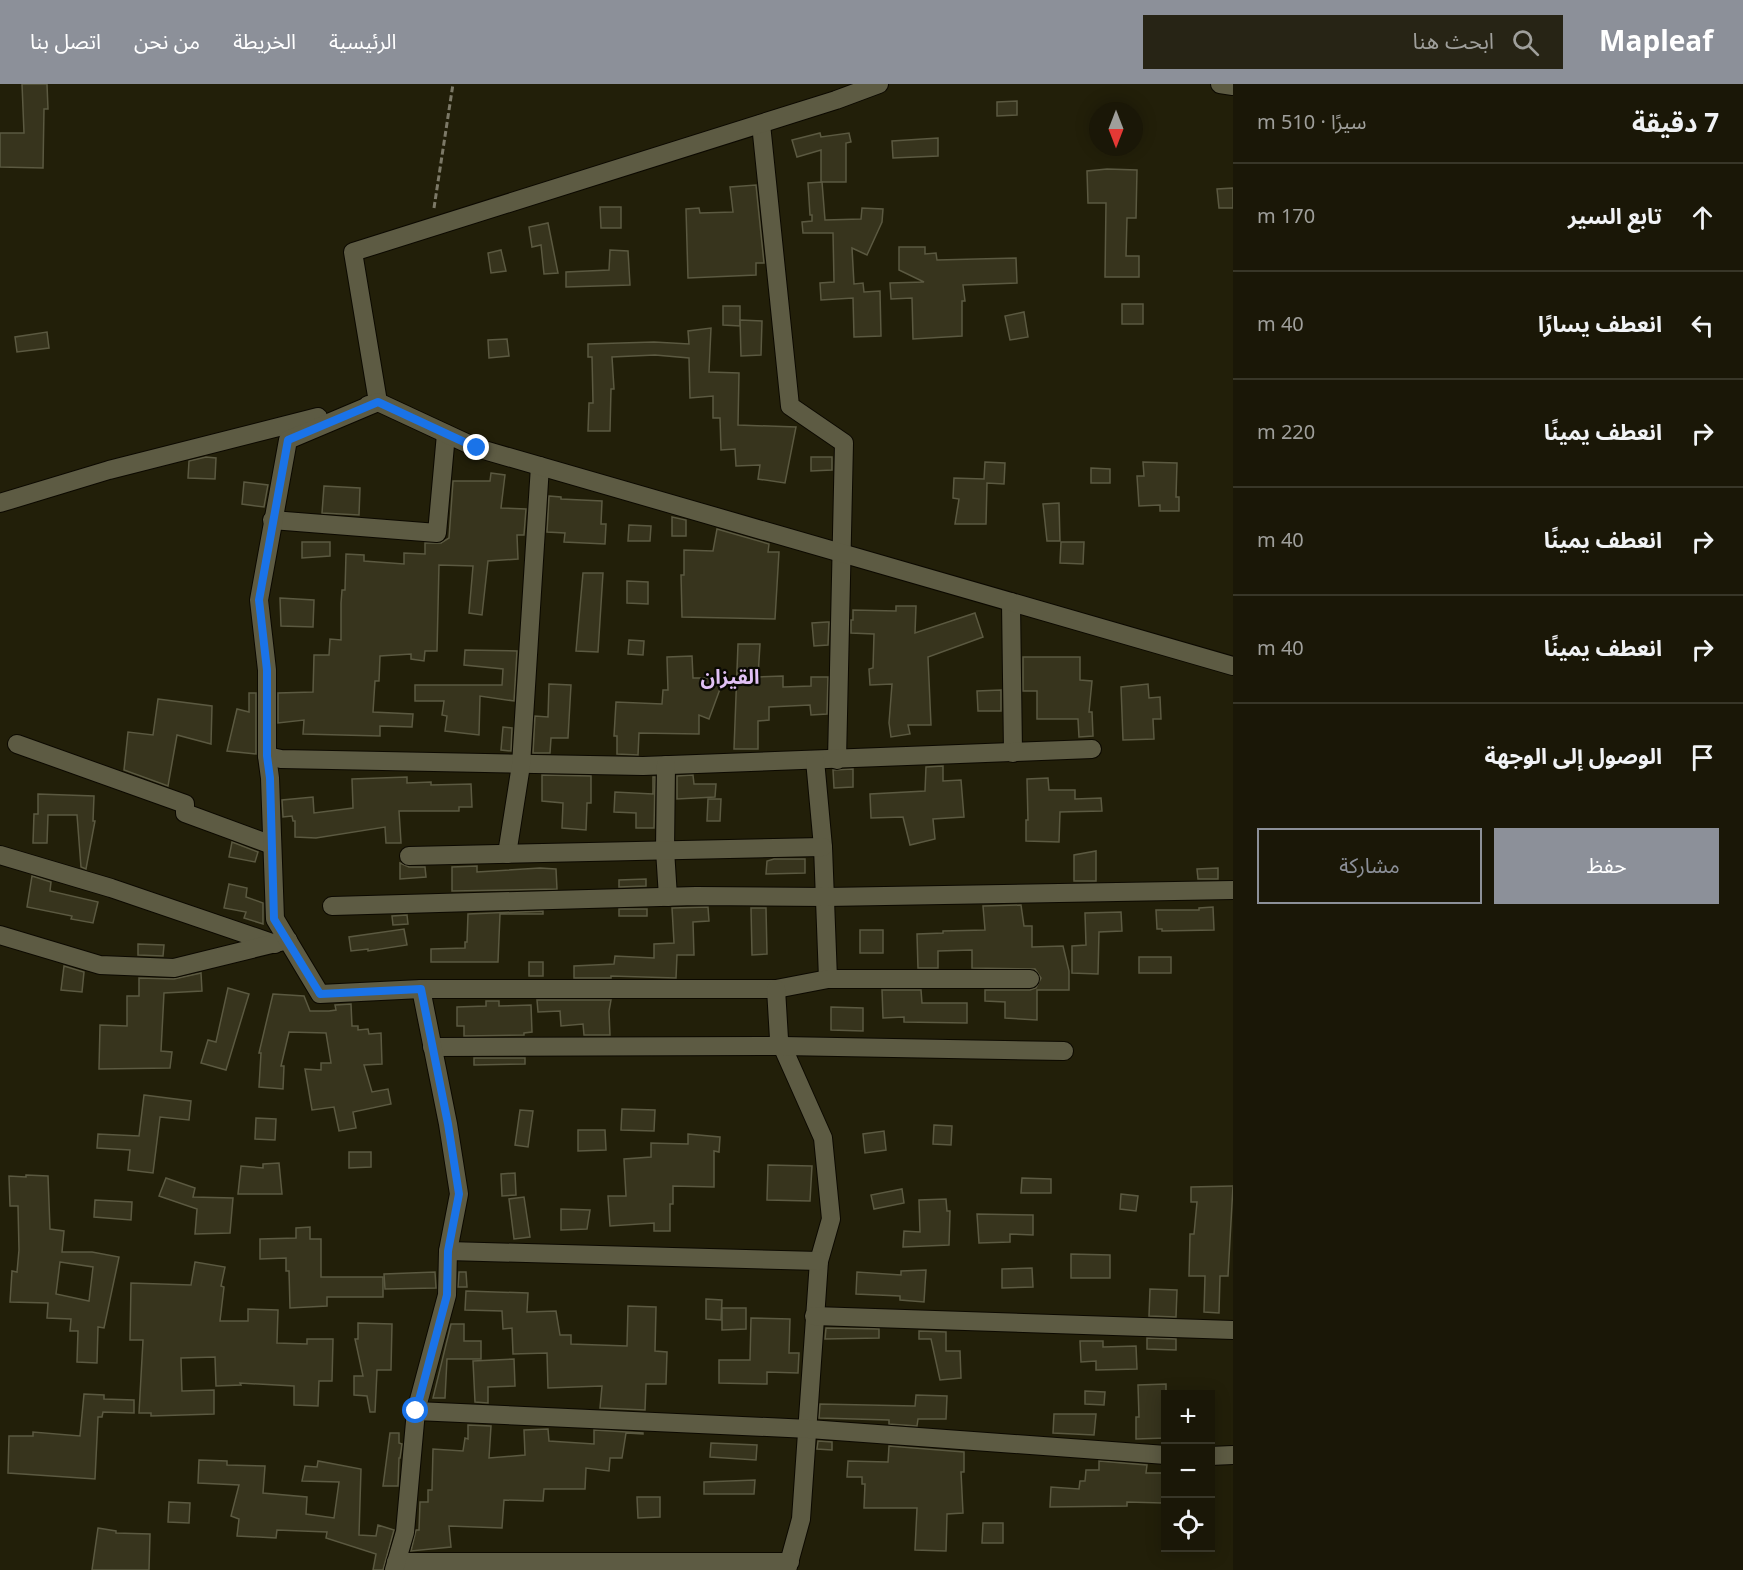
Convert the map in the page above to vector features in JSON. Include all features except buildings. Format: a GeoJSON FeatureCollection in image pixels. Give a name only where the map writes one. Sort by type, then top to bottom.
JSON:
{"type":"FeatureCollection","features":[{"type":"Feature","properties":{"kind":"street"},"geometry":{"type":"LineString","coordinates":[[378,402],[353,252],[761,124],[879,84]]}},
{"type":"Feature","properties":{"kind":"street"},"geometry":{"type":"LineString","coordinates":[[1220,84],[1233,86]]}},
{"type":"Feature","properties":{"kind":"street"},"geometry":{"type":"LineString","coordinates":[[761,124],[790,406],[844,443],[837,760]]}},
{"type":"Feature","properties":{"kind":"street"},"geometry":{"type":"LineString","coordinates":[[378,402],[288,440],[259,600],[267,670],[267,756],[270,778],[274,919],[281,942],[320,994],[421,989],[776,989],[828,980],[1029,979]]}},
{"type":"Feature","properties":{"kind":"street"},"geometry":{"type":"LineString","coordinates":[[0,503],[109,470],[378,402],[477,448],[1233,666]]}},
{"type":"Feature","properties":{"kind":"street"},"geometry":{"type":"LineString","coordinates":[[272,520],[437,533],[446,434]]}},
{"type":"Feature","properties":{"kind":"street"},"geometry":{"type":"LineString","coordinates":[[507,854],[521,765],[540,466]]}},
{"type":"Feature","properties":{"kind":"street"},"geometry":{"type":"LineString","coordinates":[[1011,602],[1013,753]]}},
{"type":"Feature","properties":{"kind":"street"},"geometry":{"type":"LineString","coordinates":[[17,744],[185,804],[185,813],[272,845]]}},
{"type":"Feature","properties":{"kind":"street"},"geometry":{"type":"LineString","coordinates":[[267,756],[282,759],[521,765],[666,765],[1092,749]]}},
{"type":"Feature","properties":{"kind":"street"},"geometry":{"type":"LineString","coordinates":[[815,760],[826,897],[828,980]]}},
{"type":"Feature","properties":{"kind":"street"},"geometry":{"type":"LineString","coordinates":[[666,765],[665,850],[668,897]]}},
{"type":"Feature","properties":{"kind":"street"},"geometry":{"type":"LineString","coordinates":[[409,856],[823,847]]}},
{"type":"Feature","properties":{"kind":"street"},"geometry":{"type":"LineString","coordinates":[[0,855],[281,942]]}},
{"type":"Feature","properties":{"kind":"street"},"geometry":{"type":"LineString","coordinates":[[332,906],[668,897],[826,897],[1233,890]]}},
{"type":"Feature","properties":{"kind":"street"},"geometry":{"type":"LineString","coordinates":[[0,934],[100,965],[174,968],[281,942]]}},
{"type":"Feature","properties":{"kind":"street"},"geometry":{"type":"LineString","coordinates":[[421,989],[448,1124],[459,1194],[448,1251],[447,1295],[416,1411],[405,1532],[395,1566],[789,1566],[801,1519],[819,1260],[831,1220],[823,1138],[779,1039],[776,989]]}},
{"type":"Feature","properties":{"kind":"street"},"geometry":{"type":"LineString","coordinates":[[432,1047],[783,1046],[1064,1051]]}},
{"type":"Feature","properties":{"kind":"street"},"geometry":{"type":"LineString","coordinates":[[448,1251],[819,1260]]}},
{"type":"Feature","properties":{"kind":"street"},"geometry":{"type":"LineString","coordinates":[[814,1316],[1233,1330]]}},
{"type":"Feature","properties":{"kind":"street"},"geometry":{"type":"LineString","coordinates":[[416,1411],[808,1429],[1161,1455]]}},
{"type":"Feature","properties":{"kind":"street"},"geometry":{"type":"LineString","coordinates":[[1215,1456],[1233,1455]]}},
{"type":"Feature","properties":{"kind":"path"},"geometry":{"type":"LineString","coordinates":[[431,228],[453,84]]}},
{"type":"Feature","properties":{"kind":"district","name":"القيزان"},"geometry":{"type":"Point","coordinates":[730,678]}},
{"type":"Feature","properties":{"kind":"route"},"geometry":{"type":"LineString","coordinates":[[416,1411],[447,1295],[448,1251],[459,1194],[448,1124],[421,989],[320,994],[274,919],[270,778],[267,756],[267,670],[259,600],[288,440],[378,402],[477,448]]}}]}
